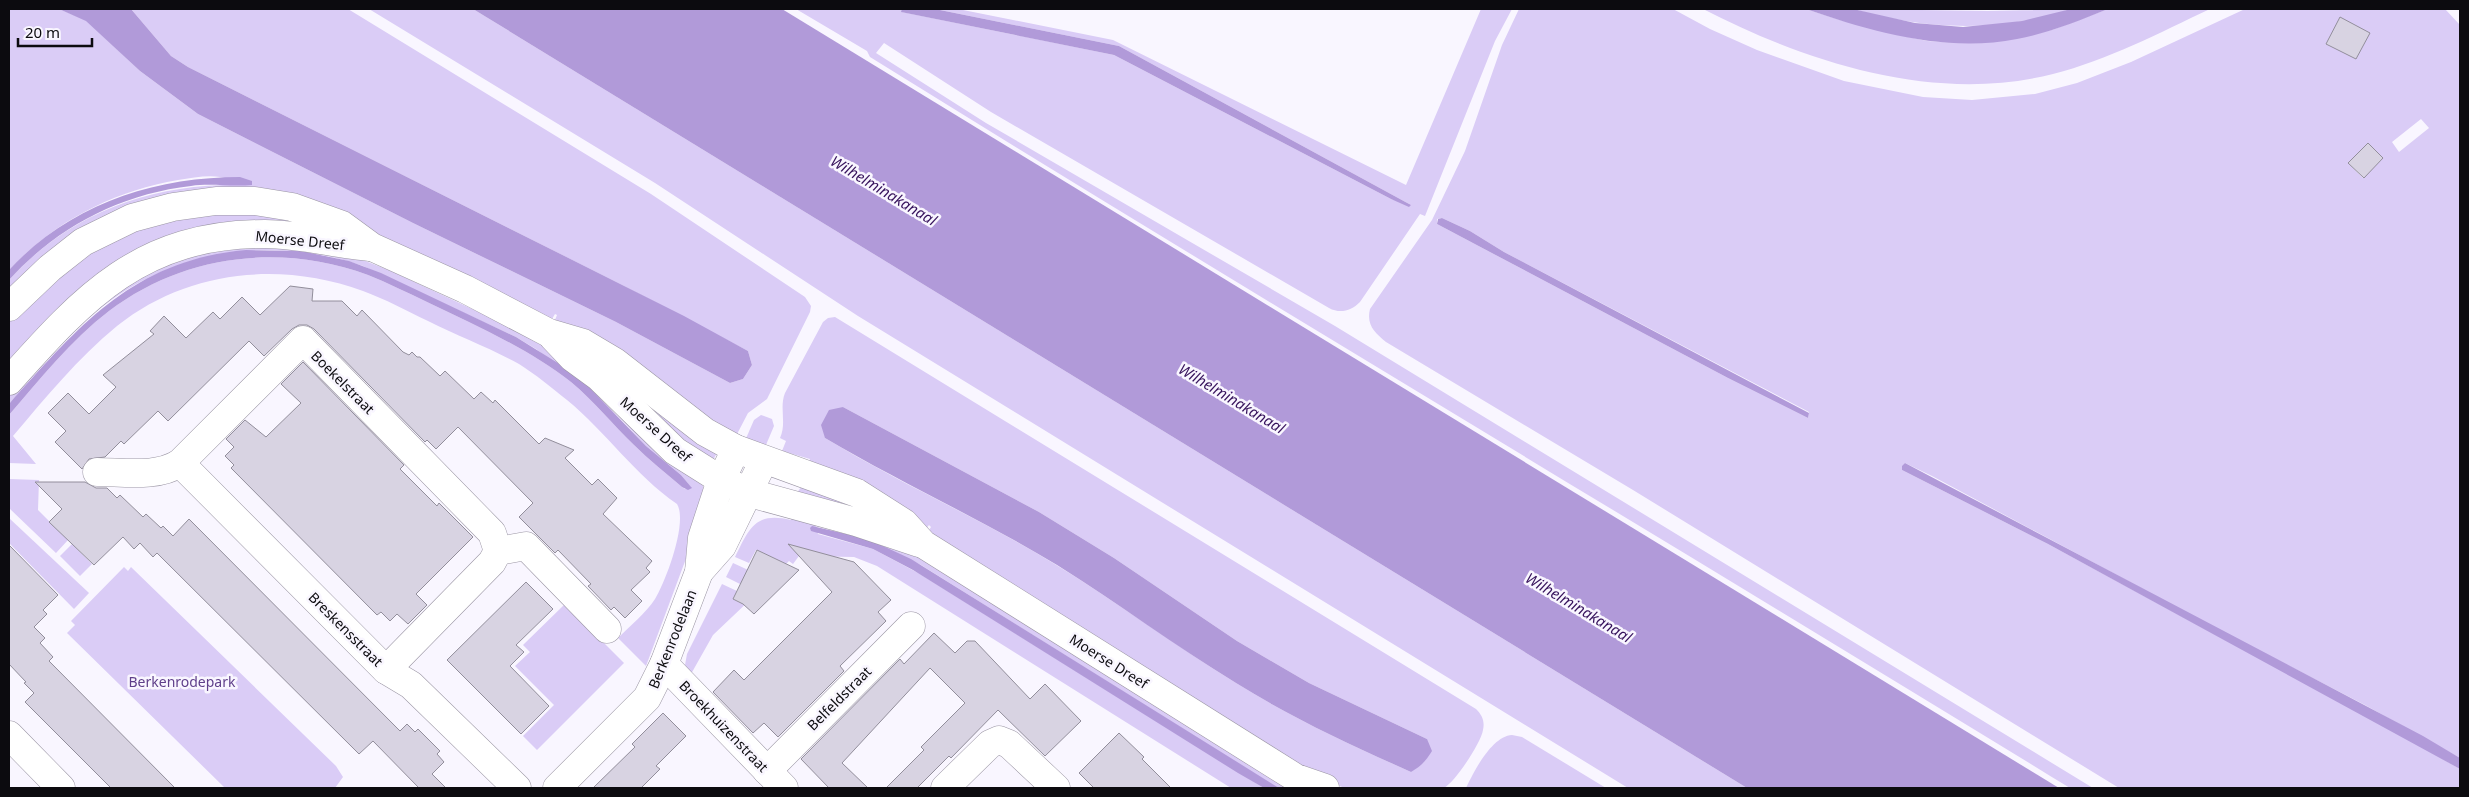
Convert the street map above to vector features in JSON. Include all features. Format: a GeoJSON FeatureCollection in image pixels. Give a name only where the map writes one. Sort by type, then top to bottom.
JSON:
{"type":"FeatureCollection","features":[{"type":"Feature","properties":{"kind":"street","name":"Moerse Dreef"},"geometry":{"type":"LineString","coordinates":[[9,307],[50,268],[83,242],[132,218],[173,207],[216,201],[255,201],[292,207],[342,225],[372,247],[464,290],[549,333],[583,343],[615,362],[705,432],[736,449],[857,493],[904,523],[922,544]]}},
{"type":"Feature","properties":{"kind":"street","name":"Moerse Dreef"},"geometry":{"type":"LineString","coordinates":[[9,382],[76,308],[102,287],[154,256],[187,244],[233,235],[267,234],[372,247]]}},
{"type":"Feature","properties":{"kind":"street","name":"Moerse Dreef"},"geometry":{"type":"LineString","coordinates":[[549,333],[572,358],[599,377],[675,450],[721,480],[749,491],[922,544],[1301,783],[1325,788]]}},
{"type":"Feature","properties":{"kind":"street","name":"Boekelstraat"},"geometry":{"type":"LineString","coordinates":[[180,463],[303,340],[492,533],[498,551]]}},
{"type":"Feature","properties":{"kind":"street","name":"Berkenrodelaan"},"geometry":{"type":"LineString","coordinates":[[557,788],[647,698],[664,664],[699,572],[702,538],[721,480],[736,449]]}},
{"type":"Feature","properties":{"kind":"street","name":"Berkenrodelaan"},"geometry":{"type":"LineString","coordinates":[[699,572],[722,546],[764,460]]}},
{"type":"Feature","properties":{"kind":"street"},"geometry":{"type":"LineString","coordinates":[[96,472],[158,472],[171,469],[180,463]]}},
{"type":"Feature","properties":{"kind":"street","name":"Breskensstraat"},"geometry":{"type":"LineString","coordinates":[[180,463],[386,670],[411,685],[517,788]]}},
{"type":"Feature","properties":{"kind":"street"},"geometry":{"type":"LineString","coordinates":[[386,670],[492,562],[498,551],[526,546],[607,629]]}},
{"type":"Feature","properties":{"kind":"street","name":"Belfeldstraat"},"geometry":{"type":"LineString","coordinates":[[775,779],[911,626]]}},
{"type":"Feature","properties":{"kind":"street","name":"Broekhuizenstraat"},"geometry":{"type":"LineString","coordinates":[[664,664],[775,779]]}},
{"type":"Feature","properties":{"kind":"street"},"geometry":{"type":"LineString","coordinates":[[9,735],[61,788]]}},
{"type":"Feature","properties":{"kind":"street"},"geometry":{"type":"LineString","coordinates":[[945,788],[990,744],[998,740],[1009,744],[1056,788]]}},
{"type":"Feature","properties":{"kind":"green space"},"geometry":{"type":"Polygon","coordinates":[[[9,9],[59,9],[86,20],[140,71],[198,114],[413,223],[616,322],[730,383],[743,379],[752,365],[748,351],[626,287],[188,67],[171,56],[131,9],[348,9],[651,194],[805,297],[811,306],[810,312],[767,399],[748,413],[735,438],[571,328],[555,320],[557,315],[555,314],[552,319],[436,264],[199,193],[9,293],[9,280],[34,256],[60,235],[88,218],[118,205],[149,195],[215,185],[250,185],[215,176],[178,180],[130,192],[86,211],[65,223],[45,237],[9,270],[9,9]]]}},
{"type":"Feature","properties":{"kind":"green space"},"geometry":{"type":"Polygon","coordinates":[[[369,9],[473,9],[1747,788],[1628,788],[858,316],[655,183],[369,9]]]}},
{"type":"Feature","properties":{"kind":"green space"},"geometry":{"type":"Polygon","coordinates":[[[796,9],[902,9],[902,12],[1114,55],[1391,199],[1411,205],[1119,46],[935,9],[958,9],[1113,40],[1406,185],[1481,9],[1512,9],[1495,41],[1425,216],[1420,214],[1360,302],[1353,308],[1341,311],[1329,308],[991,112],[884,43],[876,53],[986,123],[1335,326],[2093,788],[2070,788],[1169,241],[870,57],[867,51],[796,9]]]}},
{"type":"Feature","properties":{"kind":"green space"},"geometry":{"type":"Polygon","coordinates":[[[1519,9],[1673,9],[1710,29],[1757,50],[1844,81],[1923,97],[1972,100],[2035,94],[2077,83],[2131,62],[2245,9],[2445,9],[2460,25],[2460,758],[2365,705],[2210,625],[1932,476],[1905,463],[1902,470],[2048,544],[2410,740],[2460,769],[2460,788],[2119,788],[1633,490],[1386,342],[1375,332],[1370,324],[1370,309],[1432,220],[1465,151],[1502,45],[1519,9]],[[2421,119],[2392,142],[2399,152],[2429,128],[2421,119]],[[2368,143],[2348,163],[2363,178],[2383,158],[2368,143]],[[1442,218],[1437,219],[1437,224],[1728,378],[1808,418],[1809,412],[1504,252],[1470,231],[1442,218]]]}},
{"type":"Feature","properties":{"kind":"green space"},"geometry":{"type":"Polygon","coordinates":[[[1703,9],[1806,9],[1886,32],[1927,41],[1959,43],[2052,30],[2108,9],[2210,9],[2133,45],[2073,68],[2053,74],[2008,82],[1963,84],[1918,81],[1873,73],[1829,61],[1743,29],[1703,9]]]}},
{"type":"Feature","properties":{"kind":"green space"},"geometry":{"type":"Polygon","coordinates":[[[1853,9],[1988,11],[2071,9],[2017,22],[1962,26],[1907,21],[1853,9]]]}},
{"type":"Feature","properties":{"kind":"green space"},"geometry":{"type":"Polygon","coordinates":[[[247,211],[319,224],[216,227],[9,366],[9,321],[29,299],[91,249],[161,220],[247,211]]]}},
{"type":"Feature","properties":{"kind":"green space"},"geometry":{"type":"Polygon","coordinates":[[[259,243],[355,257],[391,271],[515,329],[553,351],[702,484],[704,489],[703,513],[646,666],[618,638],[643,614],[655,599],[665,579],[678,537],[680,513],[677,504],[634,467],[581,412],[525,368],[388,301],[363,291],[299,276],[267,274],[235,276],[204,282],[173,293],[144,307],[103,338],[50,392],[13,436],[36,464],[9,463],[9,415],[44,374],[95,322],[138,292],[169,277],[201,266],[234,260],[268,257],[301,259],[335,265],[368,275],[501,338],[571,382],[652,461],[685,489],[691,487],[681,475],[646,446],[606,403],[536,349],[516,337],[363,266],[327,256],[291,251],[254,250],[218,255],[184,263],[150,277],[118,295],[89,318],[58,349],[9,404],[9,394],[92,306],[174,259],[259,243]]]}},
{"type":"Feature","properties":{"kind":"green space"},"geometry":{"type":"Polygon","coordinates":[[[835,317],[1476,709],[1484,724],[1483,730],[1478,744],[1467,762],[1444,788],[1345,788],[1326,781],[928,532],[931,527],[929,525],[925,530],[808,465],[810,459],[782,451],[786,441],[780,438],[783,427],[783,399],[785,393],[823,322],[828,318],[835,317]],[[843,407],[825,438],[1053,563],[1257,696],[1366,752],[1411,772],[1427,739],[1309,683],[1237,641],[1114,558],[1039,512],[843,407]]]}},
{"type":"Feature","properties":{"kind":"green space"},"geometry":{"type":"Polygon","coordinates":[[[627,387],[653,412],[657,408],[718,451],[711,464],[695,454],[627,387]]]}},
{"type":"Feature","properties":{"kind":"green space"},"geometry":{"type":"Polygon","coordinates":[[[761,415],[772,419],[774,426],[763,452],[744,443],[754,420],[761,415]]]}},
{"type":"Feature","properties":{"kind":"green space"},"geometry":{"type":"Polygon","coordinates":[[[9,479],[39,480],[38,510],[68,540],[56,553],[9,508],[9,479]]]}},
{"type":"Feature","properties":{"kind":"green space"},"geometry":{"type":"Polygon","coordinates":[[[801,487],[854,502],[851,510],[797,493],[801,487]]]}},
{"type":"Feature","properties":{"kind":"green space"},"geometry":{"type":"Polygon","coordinates":[[[794,511],[919,557],[1289,788],[1279,788],[1271,784],[921,565],[868,539],[816,526],[818,534],[873,549],[920,574],[1264,788],[1231,788],[877,566],[854,557],[799,556],[793,564],[789,561],[786,564],[756,550],[749,563],[735,557],[749,531],[761,520],[779,518],[791,520],[794,511]]]}},
{"type":"Feature","properties":{"kind":"green space"},"geometry":{"type":"Polygon","coordinates":[[[9,518],[89,593],[74,609],[9,543],[9,518]]]}},
{"type":"Feature","properties":{"kind":"green space"},"geometry":{"type":"Polygon","coordinates":[[[72,544],[92,564],[80,576],[60,556],[72,544]]]}},
{"type":"Feature","properties":{"kind":"green space"},"geometry":{"type":"Polygon","coordinates":[[[733,563],[768,579],[752,598],[713,635],[691,674],[685,665],[687,654],[722,584],[737,591],[733,599],[741,603],[748,588],[726,577],[733,563]]]}},
{"type":"Feature","properties":{"kind":"green space","name":"Berkenrodepark"},"geometry":{"type":"Polygon","coordinates":[[[124,567],[128,571],[131,567],[336,766],[343,777],[335,788],[225,788],[67,633],[75,625],[71,621],[124,567]]]}},
{"type":"Feature","properties":{"kind":"green space"},"geometry":{"type":"Polygon","coordinates":[[[565,604],[624,663],[537,750],[523,736],[554,705],[515,666],[530,652],[523,645],[565,604]]]}},
{"type":"Feature","properties":{"kind":"green space"},"geometry":{"type":"Polygon","coordinates":[[[1512,735],[1522,737],[1606,788],[1466,788],[1479,764],[1491,748],[1498,741],[1512,735]]]}},
{"type":"Feature","properties":{"kind":"water"},"geometry":{"type":"Polygon","coordinates":[[[59,9],[131,9],[171,56],[188,67],[684,316],[748,351],[752,365],[743,379],[730,383],[616,322],[413,223],[198,114],[140,71],[86,21],[59,9]]]}},
{"type":"Feature","properties":{"kind":"water","name":"Wilhelminakanaal"},"geometry":{"type":"Polygon","coordinates":[[[473,9],[782,9],[2059,788],[1747,788],[473,9]]]}},
{"type":"Feature","properties":{"kind":"water"},"geometry":{"type":"Polygon","coordinates":[[[902,9],[935,9],[1119,46],[1411,205],[1409,207],[1391,199],[1114,55],[901,12],[902,9]]]}},
{"type":"Feature","properties":{"kind":"water"},"geometry":{"type":"Polygon","coordinates":[[[1806,9],[1853,9],[1915,23],[1963,27],[2022,21],[2071,9],[2108,9],[2063,26],[2017,39],[1991,43],[1964,43],[1910,38],[1857,25],[1806,9]]]}},
{"type":"Feature","properties":{"kind":"water"},"geometry":{"type":"Polygon","coordinates":[[[240,177],[252,181],[252,185],[206,185],[165,190],[139,197],[91,216],[47,244],[9,280],[9,270],[33,247],[58,228],[114,199],[144,189],[176,182],[240,177]]]}},
{"type":"Feature","properties":{"kind":"water"},"geometry":{"type":"Polygon","coordinates":[[[1442,218],[1470,231],[1504,252],[1809,413],[1808,418],[1728,378],[1437,224],[1438,219],[1442,218]]]}},
{"type":"Feature","properties":{"kind":"water"},"geometry":{"type":"Polygon","coordinates":[[[246,250],[301,251],[349,261],[381,273],[516,337],[561,365],[586,384],[646,446],[681,475],[692,488],[688,490],[682,487],[652,461],[571,382],[519,348],[368,275],[335,265],[301,259],[268,257],[234,260],[201,266],[169,277],[138,292],[109,311],[82,334],[56,360],[9,415],[9,404],[35,375],[60,348],[111,302],[140,283],[171,267],[206,256],[246,250]]]}},
{"type":"Feature","properties":{"kind":"water"},"geometry":{"type":"Polygon","coordinates":[[[843,407],[1039,512],[1114,558],[1237,641],[1309,683],[1427,739],[1432,751],[1428,758],[1411,772],[1366,752],[1279,708],[1213,669],[1057,565],[825,438],[821,425],[829,410],[843,407]]]}},
{"type":"Feature","properties":{"kind":"water"},"geometry":{"type":"Polygon","coordinates":[[[1905,463],[2423,736],[2460,758],[2460,769],[2048,544],[1902,470],[1902,466],[1905,463]]]}},
{"type":"Feature","properties":{"kind":"water"},"geometry":{"type":"Polygon","coordinates":[[[812,526],[868,539],[911,559],[1279,788],[1264,788],[1238,773],[913,570],[873,549],[811,531],[810,528],[812,526]]]}},
{"type":"Feature","properties":{"kind":"building"},"geometry":{"type":"Polygon","coordinates":[[[2340,17],[2370,33],[2356,59],[2326,44],[2340,17]]]}},
{"type":"Feature","properties":{"kind":"building"},"geometry":{"type":"Polygon","coordinates":[[[2368,143],[2383,158],[2364,178],[2348,163],[2368,143]]]}},
{"type":"Feature","properties":{"kind":"building"},"geometry":{"type":"Polygon","coordinates":[[[290,286],[313,289],[312,301],[342,301],[357,316],[362,310],[403,352],[409,355],[412,352],[417,357],[420,357],[440,376],[445,371],[474,399],[481,392],[493,403],[495,400],[539,444],[545,438],[574,450],[565,458],[592,485],[598,479],[617,498],[603,514],[652,561],[646,568],[650,572],[631,590],[642,601],[625,618],[614,607],[611,610],[588,586],[591,584],[558,550],[555,553],[519,517],[533,503],[458,427],[436,449],[427,440],[425,442],[314,329],[307,325],[299,325],[292,329],[264,356],[249,341],[168,421],[158,411],[124,444],[121,441],[105,457],[89,459],[82,469],[55,442],[66,431],[48,413],[68,393],[89,414],[116,387],[103,375],[154,334],[150,331],[164,316],[186,338],[213,312],[220,319],[242,297],[260,315],[290,286]]]}},
{"type":"Feature","properties":{"kind":"building"},"geometry":{"type":"Polygon","coordinates":[[[303,362],[404,465],[400,469],[437,506],[439,503],[473,537],[416,594],[427,605],[408,624],[397,614],[390,621],[381,612],[377,615],[231,468],[234,465],[225,456],[234,447],[226,439],[245,420],[266,437],[301,403],[281,384],[303,362]]]}},
{"type":"Feature","properties":{"kind":"building"},"geometry":{"type":"Polygon","coordinates":[[[35,482],[85,482],[96,488],[107,488],[117,498],[120,495],[143,517],[146,514],[173,536],[189,519],[400,731],[407,724],[415,732],[418,729],[440,751],[437,754],[444,762],[432,774],[446,788],[419,788],[373,741],[359,754],[157,553],[153,557],[140,543],[134,549],[123,537],[94,565],[49,522],[62,509],[35,482]]]}},
{"type":"Feature","properties":{"kind":"building"},"geometry":{"type":"Polygon","coordinates":[[[788,544],[854,562],[891,600],[878,612],[886,621],[840,666],[844,671],[778,737],[764,723],[753,733],[713,692],[734,670],[744,680],[832,592],[788,544]]]}},
{"type":"Feature","properties":{"kind":"building"},"geometry":{"type":"Polygon","coordinates":[[[9,545],[58,595],[43,610],[47,614],[34,627],[45,638],[40,643],[53,657],[49,661],[175,788],[111,788],[25,702],[34,693],[9,664],[9,545]]]}},
{"type":"Feature","properties":{"kind":"building"},"geometry":{"type":"Polygon","coordinates":[[[757,550],[799,570],[754,614],[743,604],[733,599],[757,550]]]}},
{"type":"Feature","properties":{"kind":"building"},"geometry":{"type":"Polygon","coordinates":[[[526,582],[553,609],[516,645],[524,652],[510,666],[549,706],[521,734],[447,660],[526,582]]]}},
{"type":"Feature","properties":{"kind":"building"},"geometry":{"type":"Polygon","coordinates":[[[934,633],[955,653],[967,641],[975,641],[1030,699],[1045,684],[1081,721],[1045,756],[998,710],[951,758],[949,756],[917,788],[886,788],[924,750],[921,747],[965,703],[930,668],[842,763],[868,788],[829,788],[801,759],[900,659],[904,664],[934,633]]]}},
{"type":"Feature","properties":{"kind":"building"},"geometry":{"type":"Polygon","coordinates":[[[663,713],[686,736],[656,766],[660,769],[641,788],[593,788],[635,747],[632,744],[663,713]]]}},
{"type":"Feature","properties":{"kind":"building"},"geometry":{"type":"Polygon","coordinates":[[[1119,733],[1144,757],[1142,759],[1171,788],[1094,788],[1079,773],[1119,733]]]}}]}
